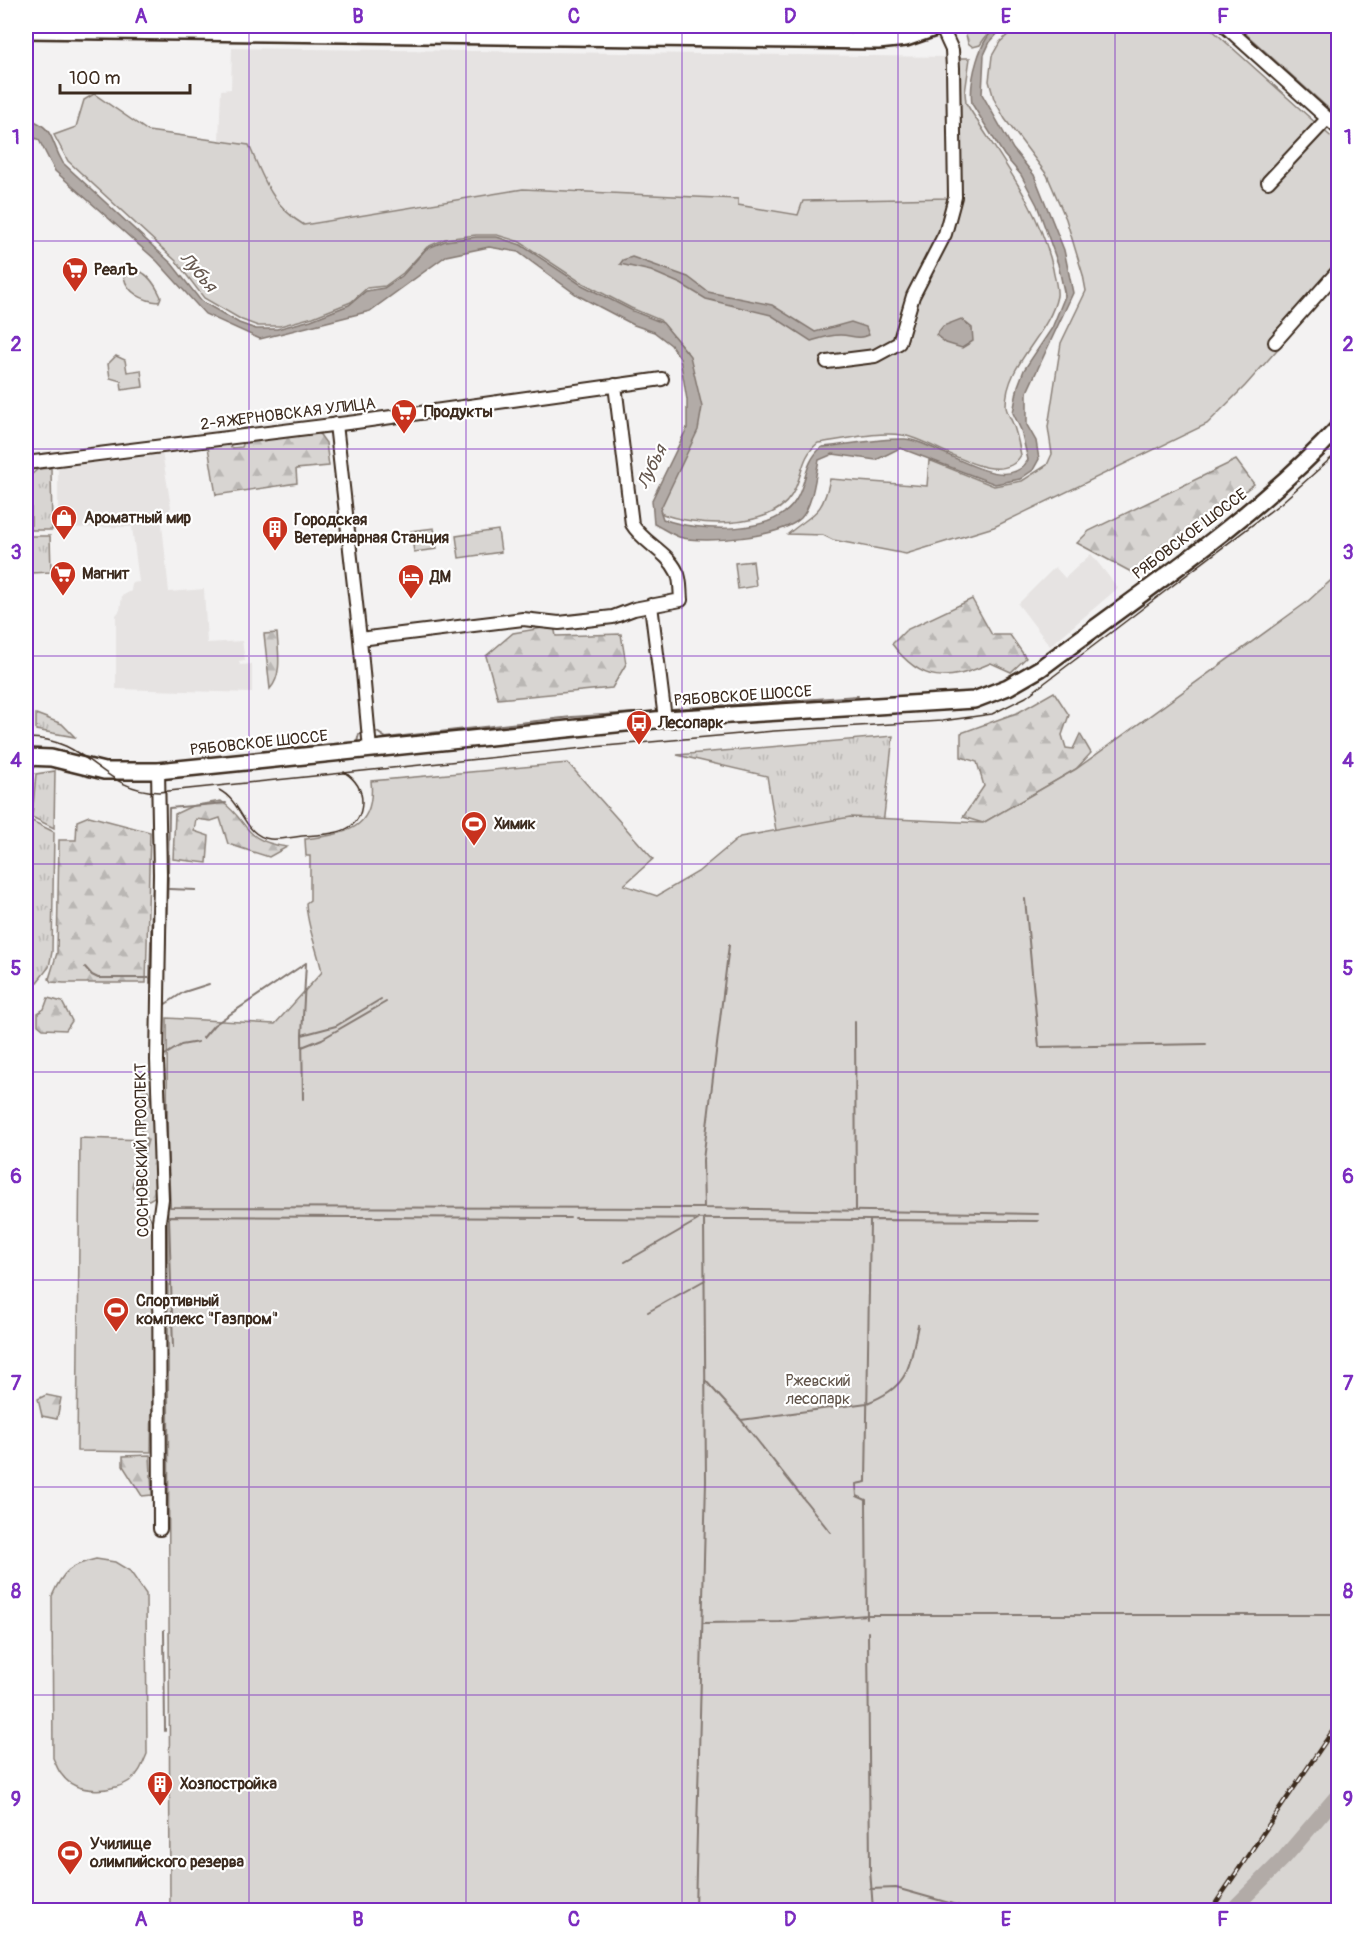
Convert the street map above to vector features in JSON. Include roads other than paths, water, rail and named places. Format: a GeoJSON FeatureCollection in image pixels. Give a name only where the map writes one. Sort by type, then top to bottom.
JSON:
{"type":"FeatureCollection","features":[{"type":"Feature","properties":{"kind":"main road"},"geometry":{"type":"LineString","coordinates":[[26,30],[878,41],[906,38],[941,26]]}},
{"type":"Feature","properties":{"kind":"main road","name":"РЯБОВСКОЕ ШОССЕ"},"geometry":{"type":"LineString","coordinates":[[26,757],[51,758],[104,771],[158,771],[665,719],[964,701],[1008,687],[1041,668],[1259,504],[1302,467],[1338,428]]}},
{"type":"Feature","properties":{"kind":"street"},"geometry":{"type":"LineString","coordinates":[[827,362],[875,356],[899,343],[913,296],[945,234],[955,197],[953,68],[952,50],[941,26]]}},
{"type":"Feature","properties":{"kind":"street"},"geometry":{"type":"LineString","coordinates":[[1226,26],[1338,128]]}},
{"type":"Feature","properties":{"kind":"street"},"geometry":{"type":"LineString","coordinates":[[1258,72],[1268,64]]}},
{"type":"Feature","properties":{"kind":"street"},"geometry":{"type":"LineString","coordinates":[[1268,182],[1328,118]]}},
{"type":"Feature","properties":{"kind":"street"},"geometry":{"type":"LineString","coordinates":[[1275,342],[1338,271]]}},
{"type":"Feature","properties":{"kind":"street","name":"2-Я ЖЕРНОВСКАЯ УЛИЦА"},"geometry":{"type":"LineString","coordinates":[[26,463],[336,424],[662,379]]}},
{"type":"Feature","properties":{"kind":"street"},"geometry":{"type":"LineString","coordinates":[[360,639],[523,619],[559,623],[613,617],[651,605],[681,600],[678,573],[669,559],[637,533],[632,524],[615,386]]}},
{"type":"Feature","properties":{"kind":"street"},"geometry":{"type":"LineString","coordinates":[[336,424],[370,750]]}},
{"type":"Feature","properties":{"kind":"street"},"geometry":{"type":"LineString","coordinates":[[651,605],[665,719]]}},
{"type":"Feature","properties":{"kind":"street","name":"СОСНОВСКИЙ ПРОСПЕКТ"},"geometry":{"type":"LineString","coordinates":[[158,771],[160,874],[157,1060],[162,1199],[159,1221],[160,1529]]}},
{"type":"Feature","properties":{"kind":"waterway"},"geometry":{"type":"LineString","coordinates":[[672,709],[858,696]]}},
{"type":"Feature","properties":{"kind":"waterway"},"geometry":{"type":"LineString","coordinates":[[377,732],[386,738],[572,717],[650,712]]}},
{"type":"Feature","properties":{"kind":"waterway"},"geometry":{"type":"LineString","coordinates":[[288,748],[357,742],[359,734],[363,734]]}},
{"type":"Feature","properties":{"kind":"waterway"},"geometry":{"type":"LineString","coordinates":[[168,872],[169,808],[226,803]]}},
{"type":"Feature","properties":{"kind":"waterway"},"geometry":{"type":"LineString","coordinates":[[165,955],[168,877]]}},
{"type":"Feature","properties":{"kind":"waterway"},"geometry":{"type":"LineString","coordinates":[[151,934],[153,884]]}},
{"type":"Feature","properties":{"kind":"waterway"},"geometry":{"type":"LineString","coordinates":[[169,889],[196,890]]}},
{"type":"Feature","properties":{"kind":"waterway"},"geometry":{"type":"LineString","coordinates":[[1025,899],[1039,1047],[1206,1044]]}},
{"type":"Feature","properties":{"kind":"waterway"},"geometry":{"type":"LineString","coordinates":[[150,983],[151,941]]}},
{"type":"Feature","properties":{"kind":"waterway"},"geometry":{"type":"LineString","coordinates":[[704,1208],[703,1160],[729,945]]}},
{"type":"Feature","properties":{"kind":"waterway"},"geometry":{"type":"LineString","coordinates":[[203,1038],[214,1025],[306,963]]}},
{"type":"Feature","properties":{"kind":"waterway"},"geometry":{"type":"LineString","coordinates":[[303,1099],[302,1035],[306,963]]}},
{"type":"Feature","properties":{"kind":"waterway"},"geometry":{"type":"LineString","coordinates":[[85,967],[98,978],[150,978]]}},
{"type":"Feature","properties":{"kind":"waterway"},"geometry":{"type":"LineString","coordinates":[[164,1005],[184,992],[209,984]]}},
{"type":"Feature","properties":{"kind":"waterway"},"geometry":{"type":"LineString","coordinates":[[302,1035],[336,1026],[381,999]]}},
{"type":"Feature","properties":{"kind":"waterway"},"geometry":{"type":"LineString","coordinates":[[302,1047],[322,1039],[386,1002]]}},
{"type":"Feature","properties":{"kind":"waterway"},"geometry":{"type":"LineString","coordinates":[[855,1022],[856,1211]]}},
{"type":"Feature","properties":{"kind":"waterway"},"geometry":{"type":"LineString","coordinates":[[163,1042],[170,1207],[704,1208],[1038,1214]]}},
{"type":"Feature","properties":{"kind":"waterway"},"geometry":{"type":"LineString","coordinates":[[163,1056],[181,1045],[198,1042]]}},
{"type":"Feature","properties":{"kind":"waterway"},"geometry":{"type":"LineString","coordinates":[[173,1348],[169,1216],[570,1218]]}},
{"type":"Feature","properties":{"kind":"waterway"},"geometry":{"type":"LineString","coordinates":[[575,1218],[1038,1221]]}},
{"type":"Feature","properties":{"kind":"waterway"},"geometry":{"type":"LineString","coordinates":[[695,1910],[706,1481],[704,1218]]}},
{"type":"Feature","properties":{"kind":"waterway"},"geometry":{"type":"LineString","coordinates":[[625,1262],[698,1220]]}},
{"type":"Feature","properties":{"kind":"waterway"},"geometry":{"type":"LineString","coordinates":[[867,1618],[866,1500],[857,1496],[856,1484],[866,1482],[870,1221]]}},
{"type":"Feature","properties":{"kind":"waterway"},"geometry":{"type":"LineString","coordinates":[[648,1312],[705,1280]]}},
{"type":"Feature","properties":{"kind":"waterway"},"geometry":{"type":"LineString","coordinates":[[705,1380],[741,1420],[867,1403],[892,1389],[906,1373],[918,1325]]}},
{"type":"Feature","properties":{"kind":"waterway"},"geometry":{"type":"LineString","coordinates":[[741,1420],[830,1532]]}},
{"type":"Feature","properties":{"kind":"waterway"},"geometry":{"type":"LineString","coordinates":[[704,1623],[780,1622],[867,1615],[1338,1615]]}},
{"type":"Feature","properties":{"kind":"waterway"},"geometry":{"type":"LineString","coordinates":[[164,1630],[165,1731]]}},
{"type":"Feature","properties":{"kind":"waterway"},"geometry":{"type":"LineString","coordinates":[[868,1632],[870,1869],[873,1910]]}},
{"type":"Feature","properties":{"kind":"waterway"},"geometry":{"type":"LineString","coordinates":[[1232,1910],[1284,1858],[1338,1795]]}},
{"type":"Feature","properties":{"kind":"waterway"},"geometry":{"type":"LineString","coordinates":[[870,1889],[896,1888],[974,1910]]}},
{"type":"Feature","properties":{"kind":"tram line"},"geometry":{"type":"LineString","coordinates":[[26,738],[47,740],[65,746],[122,783],[139,789],[159,792],[594,747],[774,731],[942,721],[992,714],[1026,697],[1281,503],[1338,452]]}},
{"type":"Feature","properties":{"kind":"tram line"},"geometry":{"type":"LineString","coordinates":[[219,790],[227,795],[248,825],[261,837],[278,839],[332,833],[349,827],[360,813],[362,797],[359,789],[355,781],[344,772]]}},
{"type":"Feature","properties":{"kind":"railway"},"geometry":{"type":"LineString","coordinates":[[1211,1910],[1338,1723]]}},
{"type":"Feature","properties":{"kind":"place","name":"РеалЪ"},"geometry":{"type":"Point","coordinates":[75,293]}},
{"type":"Feature","properties":{"kind":"place","name":"Продукты"},"geometry":{"type":"Point","coordinates":[404,435]}},
{"type":"Feature","properties":{"kind":"place","name":"Ароматный мир"},"geometry":{"type":"Point","coordinates":[64,541]}},
{"type":"Feature","properties":{"kind":"place","name":"Городская Ветеринарная Станция"},"geometry":{"type":"Point","coordinates":[275,552]}},
{"type":"Feature","properties":{"kind":"place","name":"Магнит"},"geometry":{"type":"Point","coordinates":[63,597]}},
{"type":"Feature","properties":{"kind":"place","name":"ДМ"},"geometry":{"type":"Point","coordinates":[411,600]}},
{"type":"Feature","properties":{"kind":"place","name":"Лесопарк"},"geometry":{"type":"Point","coordinates":[639,746]}},
{"type":"Feature","properties":{"kind":"place","name":"Химик"},"geometry":{"type":"Point","coordinates":[474,847]}},
{"type":"Feature","properties":{"kind":"place","name":"Cпортивный комплекс \"Газпром\""},"geometry":{"type":"Point","coordinates":[116,1333]}},
{"type":"Feature","properties":{"kind":"place","name":"Хозпостройка"},"geometry":{"type":"Point","coordinates":[160,1807]}},
{"type":"Feature","properties":{"kind":"place","name":"Училище олимпийского резерва"},"geometry":{"type":"Point","coordinates":[70,1876]}},
{"type":"Feature","properties":{"kind":"water label","name":"Лубья"},"geometry":{"type":"Point","coordinates":[198,272]}},
{"type":"Feature","properties":{"kind":"water label","name":"Лубья"},"geometry":{"type":"Point","coordinates":[652,467]}},
{"type":"Feature","properties":{"kind":"park label","name":"Ржевский лесопарк"},"geometry":{"type":"Point","coordinates":[818,1390]}}]}
